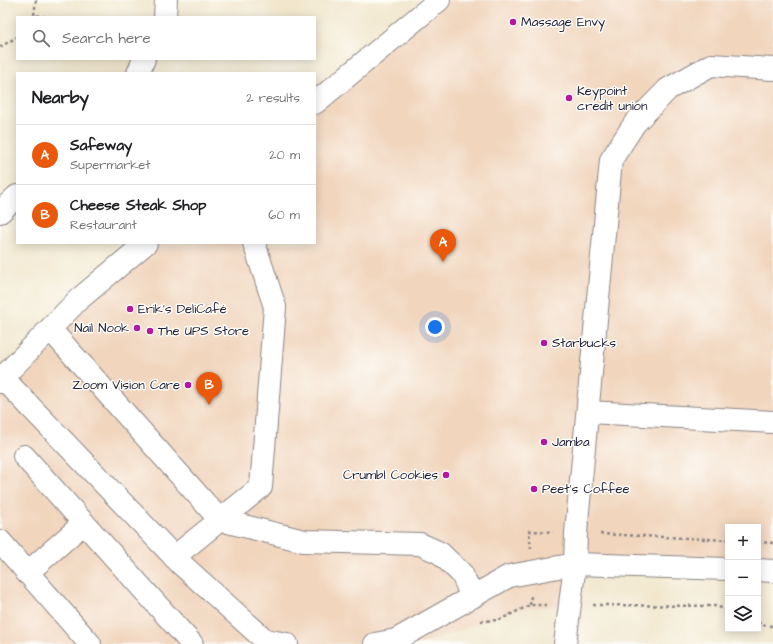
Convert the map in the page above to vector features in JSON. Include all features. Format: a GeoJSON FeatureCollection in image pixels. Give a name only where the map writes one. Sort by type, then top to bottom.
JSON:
{"type":"FeatureCollection","features":[{"type":"Feature","properties":{"kind":"street"},"geometry":{"type":"LineString","coordinates":[[165,16],[166,0]]}},
{"type":"Feature","properties":{"kind":"street"},"geometry":{"type":"LineString","coordinates":[[316,102],[439,0]]}},
{"type":"Feature","properties":{"kind":"street"},"geometry":{"type":"LineString","coordinates":[[138,72],[144,60]]}},
{"type":"Feature","properties":{"kind":"street"},"geometry":{"type":"LineString","coordinates":[[565,644],[575,564],[576,533],[611,160],[635,123],[668,89],[711,65],[773,69]]}},
{"type":"Feature","properties":{"kind":"street"},"geometry":{"type":"LineString","coordinates":[[0,212],[16,197]]}},
{"type":"Feature","properties":{"kind":"street"},"geometry":{"type":"LineString","coordinates":[[145,244],[78,300],[1,378],[174,557],[265,640],[287,644]]}},
{"type":"Feature","properties":{"kind":"street"},"geometry":{"type":"LineString","coordinates":[[174,557],[261,487],[274,307],[254,244]]}},
{"type":"Feature","properties":{"kind":"street"},"geometry":{"type":"LineString","coordinates":[[50,329],[220,520],[304,541],[420,544],[440,553],[462,574],[472,596]]}},
{"type":"Feature","properties":{"kind":"street"},"geometry":{"type":"LineString","coordinates":[[588,412],[773,422]]}},
{"type":"Feature","properties":{"kind":"street"},"geometry":{"type":"LineString","coordinates":[[24,456],[192,644]]}},
{"type":"Feature","properties":{"kind":"street"},"geometry":{"type":"LineString","coordinates":[[27,573],[84,523]]}},
{"type":"Feature","properties":{"kind":"street"},"geometry":{"type":"LineString","coordinates":[[0,542],[90,644]]}},
{"type":"Feature","properties":{"kind":"street"},"geometry":{"type":"LineString","coordinates":[[375,644],[396,640],[509,576],[575,564],[725,569]]}},
{"type":"Feature","properties":{"kind":"street"},"geometry":{"type":"LineString","coordinates":[[761,570],[773,571]]}},
{"type":"Feature","properties":{"kind":"path"},"geometry":{"type":"LineString","coordinates":[[34,16],[36,0]]}},
{"type":"Feature","properties":{"kind":"path"},"geometry":{"type":"LineString","coordinates":[[0,48],[16,38]]}},
{"type":"Feature","properties":{"kind":"path"},"geometry":{"type":"LineString","coordinates":[[761,542],[773,543]]}},
{"type":"Feature","properties":{"kind":"path"},"geometry":{"type":"LineString","coordinates":[[761,624],[773,626]]}},
{"type":"Feature","properties":{"kind":"shaded area"},"geometry":{"type":"Polygon","coordinates":[[[439,0],[773,0],[773,571],[761,570],[761,524],[725,524],[725,569],[575,564],[570,605],[517,609],[423,644],[0,644],[0,382],[145,244],[316,244],[316,102],[439,0]]]}},
{"type":"Feature","properties":{"kind":"place","name":"Massage Envy"},"geometry":{"type":"Point","coordinates":[513,22]}},
{"type":"Feature","properties":{"kind":"place","name":"Keypoint credit union"},"geometry":{"type":"Point","coordinates":[569,98]}},
{"type":"Feature","properties":{"kind":"place","name":"Safeway"},"geometry":{"type":"Point","coordinates":[443,262]}},
{"type":"Feature","properties":{"kind":"place","name":"Erik's DeliCafé"},"geometry":{"type":"Point","coordinates":[130,309]}},
{"type":"Feature","properties":{"kind":"place","name":"Nail Nook"},"geometry":{"type":"Point","coordinates":[137,328]}},
{"type":"Feature","properties":{"kind":"place","name":"The UPS Store"},"geometry":{"type":"Point","coordinates":[150,331]}},
{"type":"Feature","properties":{"kind":"place","name":"Starbucks"},"geometry":{"type":"Point","coordinates":[544,343]}},
{"type":"Feature","properties":{"kind":"place","name":"Zoom Vision Care"},"geometry":{"type":"Point","coordinates":[188,385]}},
{"type":"Feature","properties":{"kind":"place","name":"Cheese Steak Shop"},"geometry":{"type":"Point","coordinates":[209,405]}},
{"type":"Feature","properties":{"kind":"place","name":"Jamba"},"geometry":{"type":"Point","coordinates":[544,442]}},
{"type":"Feature","properties":{"kind":"place","name":"Crumbl Cookies"},"geometry":{"type":"Point","coordinates":[446,475]}},
{"type":"Feature","properties":{"kind":"place","name":"Peet's Coffee"},"geometry":{"type":"Point","coordinates":[534,489]}}]}
